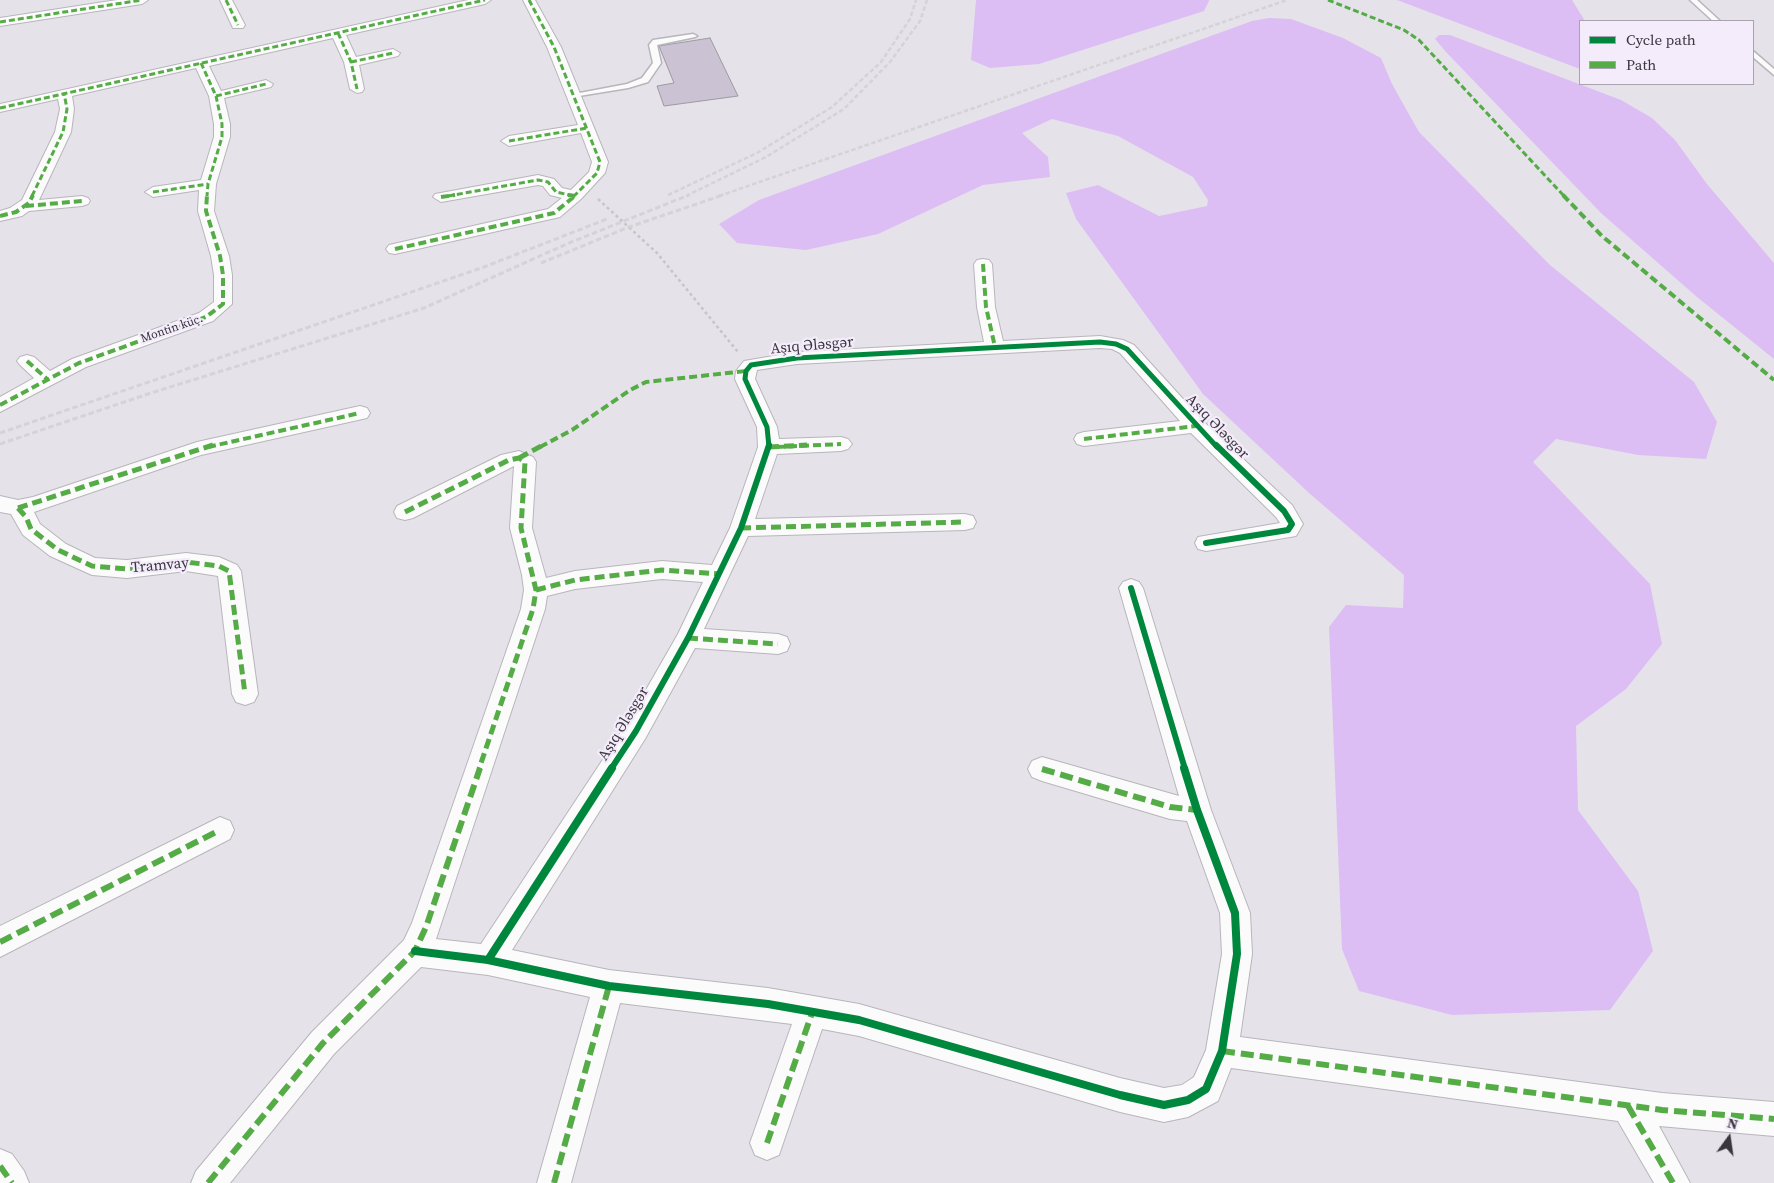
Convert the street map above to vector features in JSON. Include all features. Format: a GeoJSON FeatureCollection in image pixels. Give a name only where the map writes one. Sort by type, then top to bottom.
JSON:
{"type":"FeatureCollection","features":[{"type":"Feature","properties":{"kind":"street"},"geometry":{"type":"LineString","coordinates":[[0,22],[142,0]]}},
{"type":"Feature","properties":{"kind":"street"},"geometry":{"type":"LineString","coordinates":[[226,0],[238,25]]}},
{"type":"Feature","properties":{"kind":"street"},"geometry":{"type":"LineString","coordinates":[[0,108],[486,0]]}},
{"type":"Feature","properties":{"kind":"street"},"geometry":{"type":"LineString","coordinates":[[395,249],[554,213],[579,193],[597,173],[600,162],[587,128],[554,47],[529,0]]}},
{"type":"Feature","properties":{"kind":"street"},"geometry":{"type":"LineString","coordinates":[[338,32],[351,62],[358,89]]}},
{"type":"Feature","properties":{"kind":"street"},"geometry":{"type":"LineString","coordinates":[[351,62],[393,53]]}},
{"type":"Feature","properties":{"kind":"street","name":"Montin küç."},"geometry":{"type":"LineString","coordinates":[[0,405],[47,379],[104,353],[206,317],[222,304],[223,276],[220,256],[206,211],[208,184],[222,137],[222,124],[216,96],[201,63]]}},
{"type":"Feature","properties":{"kind":"street"},"geometry":{"type":"LineString","coordinates":[[216,96],[266,84]]}},
{"type":"Feature","properties":{"kind":"street"},"geometry":{"type":"LineString","coordinates":[[26,206],[64,132],[67,109],[64,93]]}},
{"type":"Feature","properties":{"kind":"street"},"geometry":{"type":"LineString","coordinates":[[509,142],[587,128]]}},
{"type":"Feature","properties":{"kind":"street"},"geometry":{"type":"LineString","coordinates":[[440,197],[538,180],[548,182],[556,192],[579,193]]}},
{"type":"Feature","properties":{"kind":"street"},"geometry":{"type":"LineString","coordinates":[[153,192],[208,184]]}},
{"type":"Feature","properties":{"kind":"street"},"geometry":{"type":"LineString","coordinates":[[0,216],[16,212],[26,206],[82,200]]}},
{"type":"Feature","properties":{"kind":"street"},"geometry":{"type":"LineString","coordinates":[[983,264],[986,306],[996,347]]}},
{"type":"Feature","properties":{"kind":"street","name":"Aşıq Ələsgər"},"geometry":{"type":"LineString","coordinates":[[488,960],[636,730],[688,638],[720,574],[740,528],[768,447],[766,427],[745,379],[746,371],[751,365],[797,358],[1100,342],[1116,344],[1128,349],[1196,426],[1284,511],[1292,524],[1288,530],[1206,543]]}},
{"type":"Feature","properties":{"kind":"street"},"geometry":{"type":"LineString","coordinates":[[27,361],[47,379]]}},
{"type":"Feature","properties":{"kind":"street","name":"Tramvay"},"geometry":{"type":"LineString","coordinates":[[9,506],[36,504],[197,449],[360,413]]}},
{"type":"Feature","properties":{"kind":"street"},"geometry":{"type":"LineString","coordinates":[[1084,439],[1196,426]]}},
{"type":"Feature","properties":{"kind":"street"},"geometry":{"type":"LineString","coordinates":[[768,447],[842,444]]}},
{"type":"Feature","properties":{"kind":"street"},"geometry":{"type":"LineString","coordinates":[[208,1183],[323,1043],[415,951],[426,928],[534,609],[536,590],[521,528],[525,462],[519,458],[509,460],[406,512]]}},
{"type":"Feature","properties":{"kind":"street","name":"Tramvay"},"geometry":{"type":"LineString","coordinates":[[9,506],[26,516],[31,529],[58,550],[92,566],[127,569],[186,562],[219,566],[229,571],[245,694]]}},
{"type":"Feature","properties":{"kind":"street"},"geometry":{"type":"LineString","coordinates":[[740,528],[965,522]]}},
{"type":"Feature","properties":{"kind":"street"},"geometry":{"type":"LineString","coordinates":[[536,590],[575,580],[662,570],[720,574]]}},
{"type":"Feature","properties":{"kind":"street"},"geometry":{"type":"LineString","coordinates":[[415,951],[488,960],[609,986],[768,1004],[859,1020],[1120,1095],[1164,1105],[1188,1100],[1206,1089],[1222,1051],[1237,954],[1235,913],[1197,810],[1131,588]]}},
{"type":"Feature","properties":{"kind":"street"},"geometry":{"type":"LineString","coordinates":[[688,638],[778,644]]}},
{"type":"Feature","properties":{"kind":"street"},"geometry":{"type":"LineString","coordinates":[[1042,769],[1170,807],[1197,810]]}},
{"type":"Feature","properties":{"kind":"street"},"geometry":{"type":"LineString","coordinates":[[0,942],[220,830]]}},
{"type":"Feature","properties":{"kind":"street"},"geometry":{"type":"LineString","coordinates":[[554,1183],[609,986]]}},
{"type":"Feature","properties":{"kind":"street"},"geometry":{"type":"LineString","coordinates":[[767,1143],[812,1013]]}},
{"type":"Feature","properties":{"kind":"street"},"geometry":{"type":"LineString","coordinates":[[1222,1051],[1628,1106],[1774,1119]]}},
{"type":"Feature","properties":{"kind":"street"},"geometry":{"type":"LineString","coordinates":[[1628,1106],[1673,1183]]}},
{"type":"Feature","properties":{"kind":"street"},"geometry":{"type":"LineString","coordinates":[[0,1166],[12,1183]]}},
{"type":"Feature","properties":{"kind":"lane"},"geometry":{"type":"LineString","coordinates":[[1694,0],[1716,20]]}},
{"type":"Feature","properties":{"kind":"lane"},"geometry":{"type":"LineString","coordinates":[[574,95],[628,86],[645,80],[655,67],[653,45],[656,42],[693,36]]}},
{"type":"Feature","properties":{"kind":"lane"},"geometry":{"type":"LineString","coordinates":[[1754,54],[1774,72]]}},
{"type":"Feature","properties":{"kind":"path"},"geometry":{"type":"LineString","coordinates":[[579,193],[594,196],[657,253],[751,365]]}},
{"type":"Feature","properties":{"kind":"shaded area"},"geometry":{"type":"Polygon","coordinates":[[[976,0],[1209,1],[1204,11],[1039,64],[990,68],[971,60],[976,0]]]}},
{"type":"Feature","properties":{"kind":"shaded area"},"geometry":{"type":"Polygon","coordinates":[[[1397,0],[1572,0],[1584,20],[1579,20],[1579,69],[1397,0]]]}},
{"type":"Feature","properties":{"kind":"shaded area"},"geometry":{"type":"Polygon","coordinates":[[[1269,18],[1291,19],[1343,38],[1381,58],[1392,84],[1419,132],[1550,265],[1694,382],[1717,422],[1706,459],[1638,455],[1556,439],[1533,462],[1650,584],[1662,644],[1626,689],[1576,726],[1578,810],[1638,891],[1653,951],[1610,1010],[1452,1015],[1359,991],[1342,949],[1329,627],[1346,605],[1403,608],[1404,575],[1309,493],[1203,394],[1076,219],[1066,193],[1098,185],[1159,216],[1207,206],[1208,200],[1193,177],[1118,136],[1052,119],[1022,133],[1048,157],[1050,177],[983,185],[878,234],[806,250],[737,243],[719,224],[759,200],[1252,21],[1269,18]]]}},
{"type":"Feature","properties":{"kind":"shaded area"},"geometry":{"type":"Polygon","coordinates":[[[1439,35],[1450,35],[1621,100],[1652,118],[1675,140],[1707,184],[1774,263],[1774,359],[1697,297],[1601,213],[1435,39],[1439,35]]]}},
{"type":"Feature","properties":{"kind":"building"},"geometry":{"type":"Polygon","coordinates":[[[710,38],[738,96],[664,106],[657,86],[674,83],[659,46],[710,38]]]}},
{"type":"Feature","properties":{"kind":"railway"},"geometry":{"type":"LineString","coordinates":[[668,195],[757,153],[832,107],[881,62],[910,19],[916,0]]}},
{"type":"Feature","properties":{"kind":"railway"},"geometry":{"type":"LineString","coordinates":[[686,196],[766,157],[844,109],[890,62],[920,21],[927,0]]}},
{"type":"Feature","properties":{"kind":"railway"},"geometry":{"type":"LineString","coordinates":[[719,196],[1287,0]]}},
{"type":"Feature","properties":{"kind":"railway"},"geometry":{"type":"LineString","coordinates":[[0,444],[151,393],[424,308],[569,243],[689,195]]}},
{"type":"Feature","properties":{"kind":"railway"},"geometry":{"type":"LineString","coordinates":[[541,263],[629,227],[723,195]]}},
{"type":"Feature","properties":{"kind":"railway"},"geometry":{"type":"LineString","coordinates":[[0,433],[484,267],[607,219]]}},
{"type":"Feature","properties":{"kind":"marked path"},"geometry":{"type":"LineString","coordinates":[[0,22],[142,0]]}},
{"type":"Feature","properties":{"kind":"marked path"},"geometry":{"type":"LineString","coordinates":[[226,0],[238,25]]}},
{"type":"Feature","properties":{"kind":"marked path"},"geometry":{"type":"LineString","coordinates":[[0,108],[485,0]]}},
{"type":"Feature","properties":{"kind":"marked path"},"geometry":{"type":"LineString","coordinates":[[395,249],[554,213],[597,173],[600,162],[596,151],[554,47],[529,0]]}},
{"type":"Feature","properties":{"kind":"marked path"},"geometry":{"type":"LineString","coordinates":[[1328,0],[1404,30],[1419,40],[1602,236],[1774,380]]}},
{"type":"Feature","properties":{"kind":"marked path"},"geometry":{"type":"LineString","coordinates":[[338,33],[351,62],[357,89]]}},
{"type":"Feature","properties":{"kind":"marked path"},"geometry":{"type":"LineString","coordinates":[[351,62],[393,53]]}},
{"type":"Feature","properties":{"kind":"marked path"},"geometry":{"type":"LineString","coordinates":[[0,405],[79,363],[206,317],[223,304],[223,275],[220,256],[206,211],[208,184],[222,137],[222,124],[216,96],[201,63]]}},
{"type":"Feature","properties":{"kind":"marked path"},"geometry":{"type":"LineString","coordinates":[[216,96],[266,84]]}},
{"type":"Feature","properties":{"kind":"marked path"},"geometry":{"type":"LineString","coordinates":[[0,216],[16,212],[29,203],[63,132],[67,109],[64,93]]}},
{"type":"Feature","properties":{"kind":"marked path"},"geometry":{"type":"LineString","coordinates":[[509,141],[587,128]]}},
{"type":"Feature","properties":{"kind":"marked path"},"geometry":{"type":"LineString","coordinates":[[441,197],[538,180],[548,182],[556,192],[575,196]]}},
{"type":"Feature","properties":{"kind":"marked path"},"geometry":{"type":"LineString","coordinates":[[153,192],[208,184]]}},
{"type":"Feature","properties":{"kind":"marked path"},"geometry":{"type":"LineString","coordinates":[[26,206],[82,201]]}},
{"type":"Feature","properties":{"kind":"marked path"},"geometry":{"type":"LineString","coordinates":[[983,264],[986,307],[995,347]]}},
{"type":"Feature","properties":{"kind":"marked path"},"geometry":{"type":"LineString","coordinates":[[27,361],[47,379]]}},
{"type":"Feature","properties":{"kind":"marked path"},"geometry":{"type":"LineString","coordinates":[[519,458],[572,430],[630,390],[646,382],[746,371]]}},
{"type":"Feature","properties":{"kind":"marked path"},"geometry":{"type":"LineString","coordinates":[[18,508],[36,504],[197,449],[360,413]]}},
{"type":"Feature","properties":{"kind":"marked path"},"geometry":{"type":"LineString","coordinates":[[1084,439],[1196,426]]}},
{"type":"Feature","properties":{"kind":"marked path"},"geometry":{"type":"LineString","coordinates":[[769,447],[841,444]]}},
{"type":"Feature","properties":{"kind":"marked path"},"geometry":{"type":"LineString","coordinates":[[208,1183],[323,1043],[415,951],[426,927],[533,609],[536,590],[534,575],[521,528],[525,462],[519,458],[509,460],[405,512]]}},
{"type":"Feature","properties":{"kind":"marked path"},"geometry":{"type":"LineString","coordinates":[[18,508],[26,517],[31,529],[58,550],[92,566],[127,569],[186,562],[219,566],[229,571],[245,694]]}},
{"type":"Feature","properties":{"kind":"marked path"},"geometry":{"type":"LineString","coordinates":[[741,528],[965,522]]}},
{"type":"Feature","properties":{"kind":"marked path"},"geometry":{"type":"LineString","coordinates":[[536,590],[575,580],[662,570],[720,574]]}},
{"type":"Feature","properties":{"kind":"marked path"},"geometry":{"type":"LineString","coordinates":[[688,638],[778,644]]}},
{"type":"Feature","properties":{"kind":"marked path"},"geometry":{"type":"LineString","coordinates":[[1042,769],[1170,807],[1197,810]]}},
{"type":"Feature","properties":{"kind":"marked path"},"geometry":{"type":"LineString","coordinates":[[0,942],[220,830]]}},
{"type":"Feature","properties":{"kind":"marked path"},"geometry":{"type":"LineString","coordinates":[[554,1183],[609,986]]}},
{"type":"Feature","properties":{"kind":"marked path"},"geometry":{"type":"LineString","coordinates":[[767,1143],[812,1013]]}},
{"type":"Feature","properties":{"kind":"marked path"},"geometry":{"type":"LineString","coordinates":[[1222,1051],[1662,1110],[1774,1119]]}},
{"type":"Feature","properties":{"kind":"marked path"},"geometry":{"type":"LineString","coordinates":[[1628,1106],[1673,1183]]}},
{"type":"Feature","properties":{"kind":"marked path"},"geometry":{"type":"LineString","coordinates":[[0,1166],[12,1183]]}},
{"type":"Feature","properties":{"kind":"cycle path"},"geometry":{"type":"LineString","coordinates":[[488,960],[636,731],[688,638],[741,528],[769,447],[767,427],[745,379],[746,371],[751,365],[797,358],[1100,342],[1116,344],[1127,349],[1196,426],[1284,511],[1292,524],[1288,530],[1206,543]]}},
{"type":"Feature","properties":{"kind":"cycle path"},"geometry":{"type":"LineString","coordinates":[[415,951],[488,960],[609,986],[768,1004],[859,1020],[1120,1095],[1164,1105],[1188,1100],[1206,1089],[1222,1051],[1237,954],[1235,913],[1197,810],[1131,588]]}}]}
